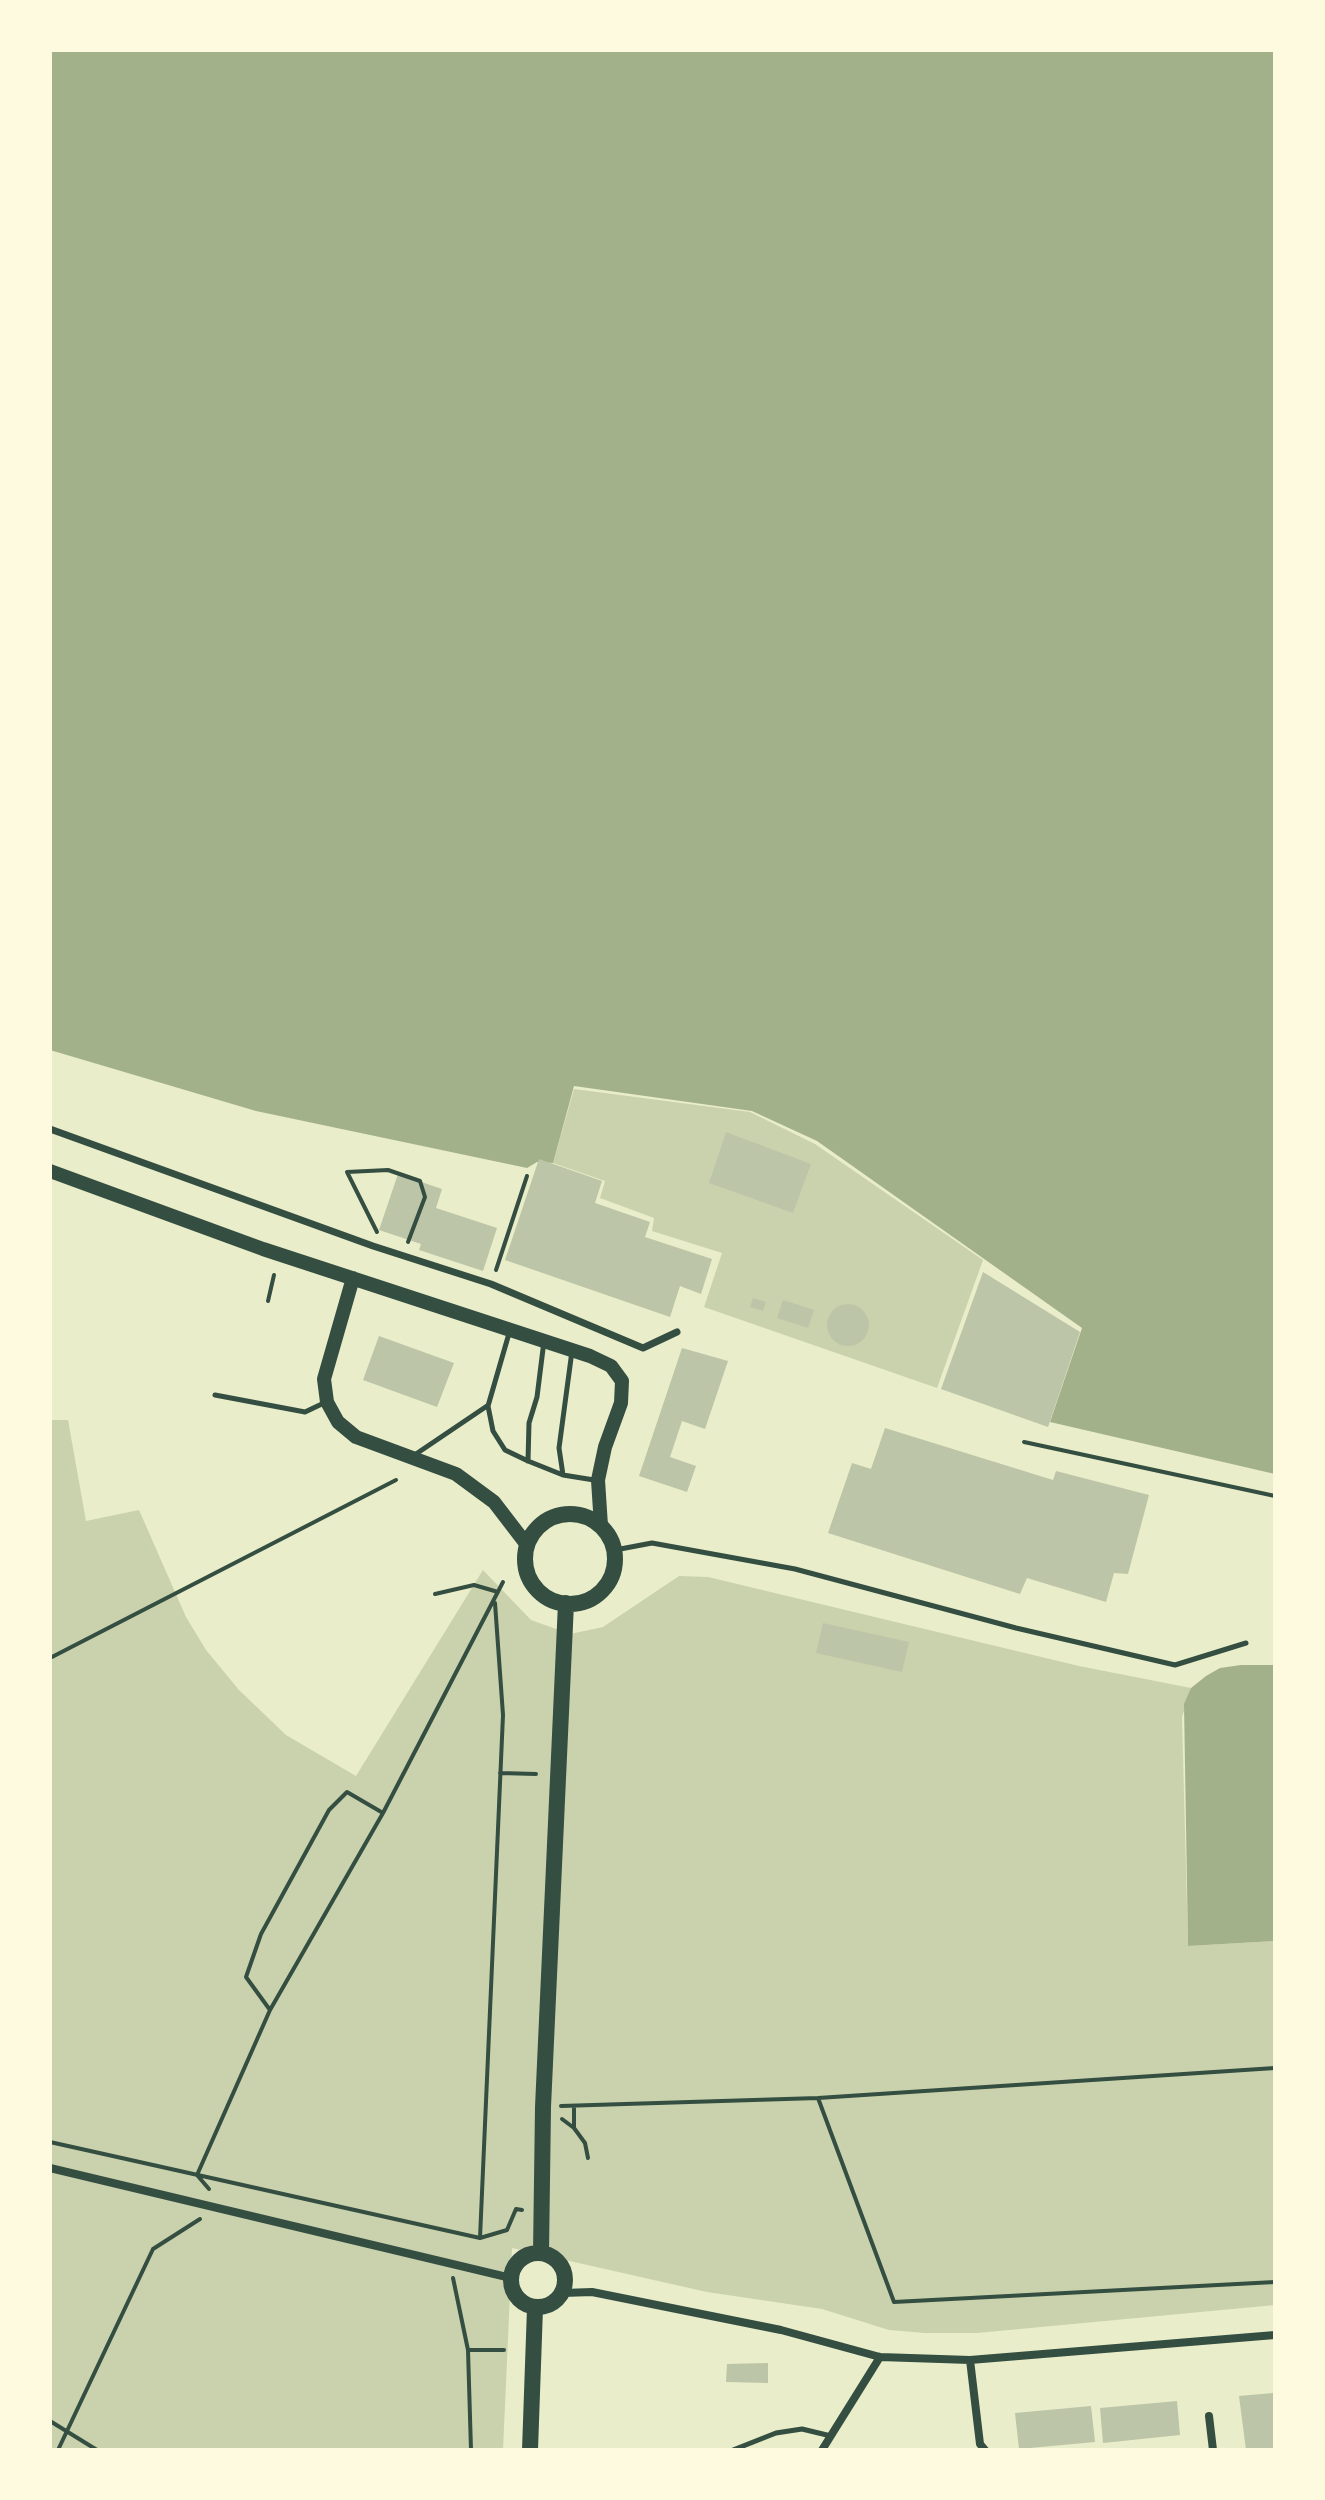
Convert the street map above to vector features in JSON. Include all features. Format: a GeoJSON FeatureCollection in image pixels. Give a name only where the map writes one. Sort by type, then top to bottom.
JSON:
{"type":"FeatureCollection","features":[{"type":"Feature","properties":{"kind":"main road"},"geometry":{"type":"LineString","coordinates":[[559,1515],[589,1517],[601,1526],[615,1550],[615,1564],[603,1589],[580,1603],[566,1603],[541,1593],[532,1583],[525,1558],[527,1545],[535,1531],[559,1515]]}},
{"type":"Feature","properties":{"kind":"main road"},"geometry":{"type":"LineString","coordinates":[[541,2253],[543,2107],[566,1603]]}},
{"type":"Feature","properties":{"kind":"main road"},"geometry":{"type":"LineString","coordinates":[[541,2253],[560,2263],[565,2272],[563,2293],[556,2302],[535,2308],[517,2298],[511,2278],[521,2259],[541,2253]]}},
{"type":"Feature","properties":{"kind":"main road"},"geometry":{"type":"LineString","coordinates":[[530,2450],[535,2308]]}},
{"type":"Feature","properties":{"kind":"street"},"geometry":{"type":"LineString","coordinates":[[50,1129],[373,1246],[491,1284],[643,1348],[677,1332]]}},
{"type":"Feature","properties":{"kind":"street"},"geometry":{"type":"LineString","coordinates":[[50,1171],[353,1278],[573,1350],[611,1366],[622,1381],[621,1403],[605,1447],[598,1480],[601,1526]]}},
{"type":"Feature","properties":{"kind":"street"},"geometry":{"type":"LineString","coordinates":[[353,1278],[324,1379],[327,1402],[338,1422],[356,1437],[456,1474],[494,1502],[527,1545]]}},
{"type":"Feature","properties":{"kind":"street"},"geometry":{"type":"LineString","coordinates":[[50,2168],[511,2278]]}},
{"type":"Feature","properties":{"kind":"street"},"geometry":{"type":"LineString","coordinates":[[563,2293],[592,2292],[781,2330],[880,2357],[970,2360],[1275,2335]]}},
{"type":"Feature","properties":{"kind":"street"},"geometry":{"type":"LineString","coordinates":[[822,2450],[880,2357]]}},
{"type":"Feature","properties":{"kind":"street"},"geometry":{"type":"LineString","coordinates":[[970,2360],[980,2444],[985,2450]]}},
{"type":"Feature","properties":{"kind":"street"},"geometry":{"type":"LineString","coordinates":[[1209,2416],[1213,2450]]}},
{"type":"Feature","properties":{"kind":"lane"},"geometry":{"type":"LineString","coordinates":[[511,1329],[488,1406],[493,1431],[505,1450],[528,1461],[563,1475],[598,1480]]}},
{"type":"Feature","properties":{"kind":"lane"},"geometry":{"type":"LineString","coordinates":[[528,1461],[529,1423],[537,1397],[544,1340]]}},
{"type":"Feature","properties":{"kind":"lane"},"geometry":{"type":"LineString","coordinates":[[563,1475],[559,1448],[573,1350]]}},
{"type":"Feature","properties":{"kind":"lane"},"geometry":{"type":"LineString","coordinates":[[215,1395],[305,1412],[327,1402]]}},
{"type":"Feature","properties":{"kind":"lane"},"geometry":{"type":"LineString","coordinates":[[412,1456],[488,1406]]}},
{"type":"Feature","properties":{"kind":"lane"},"geometry":{"type":"LineString","coordinates":[[615,1550],[652,1543],[795,1569],[1175,1665],[1246,1643]]}},
{"type":"Feature","properties":{"kind":"lane"},"geometry":{"type":"LineString","coordinates":[[733,2450],[776,2433],[802,2429],[831,2436]]}},
{"type":"Feature","properties":{"kind":"path"},"geometry":{"type":"LineString","coordinates":[[373,1246],[377,1229],[347,1172],[388,1170],[420,1181],[425,1197],[415,1225]]}},
{"type":"Feature","properties":{"kind":"path"},"geometry":{"type":"LineString","coordinates":[[491,1284],[527,1176]]}},
{"type":"Feature","properties":{"kind":"path"},"geometry":{"type":"LineString","coordinates":[[268,1301],[274,1275]]}},
{"type":"Feature","properties":{"kind":"path"},"geometry":{"type":"LineString","coordinates":[[1024,1442],[1275,1496]]}},
{"type":"Feature","properties":{"kind":"path"},"geometry":{"type":"LineString","coordinates":[[50,1658],[396,1480]]}},
{"type":"Feature","properties":{"kind":"path"},"geometry":{"type":"LineString","coordinates":[[197,2175],[270,2010],[383,1813],[503,1582]]}},
{"type":"Feature","properties":{"kind":"path"},"geometry":{"type":"LineString","coordinates":[[435,1594],[474,1585],[498,1592]]}},
{"type":"Feature","properties":{"kind":"path"},"geometry":{"type":"LineString","coordinates":[[480,2238],[503,1715],[494,1601]]}},
{"type":"Feature","properties":{"kind":"path"},"geometry":{"type":"LineString","coordinates":[[500,1773],[536,1774]]}},
{"type":"Feature","properties":{"kind":"path"},"geometry":{"type":"LineString","coordinates":[[270,2010],[246,1977],[261,1934],[329,1810],[347,1792],[383,1813]]}},
{"type":"Feature","properties":{"kind":"path"},"geometry":{"type":"LineString","coordinates":[[560,2106],[818,2098],[1275,2068]]}},
{"type":"Feature","properties":{"kind":"path"},"geometry":{"type":"LineString","coordinates":[[818,2098],[894,2302],[1275,2282]]}},
{"type":"Feature","properties":{"kind":"path"},"geometry":{"type":"LineString","coordinates":[[574,2106],[574,2128]]}},
{"type":"Feature","properties":{"kind":"path"},"geometry":{"type":"LineString","coordinates":[[560,2118],[574,2128],[585,2143],[588,2158]]}},
{"type":"Feature","properties":{"kind":"path"},"geometry":{"type":"LineString","coordinates":[[50,2142],[480,2238],[507,2230],[516,2209]]}},
{"type":"Feature","properties":{"kind":"path"},"geometry":{"type":"LineString","coordinates":[[197,2175],[209,2189]]}},
{"type":"Feature","properties":{"kind":"path"},"geometry":{"type":"LineString","coordinates":[[58,2450],[153,2249],[200,2219]]}},
{"type":"Feature","properties":{"kind":"path"},"geometry":{"type":"LineString","coordinates":[[453,2278],[468,2350],[471,2450]]}},
{"type":"Feature","properties":{"kind":"path"},"geometry":{"type":"LineString","coordinates":[[468,2350],[504,2350]]}},
{"type":"Feature","properties":{"kind":"path"},"geometry":{"type":"LineString","coordinates":[[50,2421],[97,2450]]}},
{"type":"Feature","properties":{"kind":"shaded area"},"geometry":{"type":"Polygon","coordinates":[[[50,50],[1275,50],[1275,1474],[1050,1422],[1082,1328],[817,1141],[752,1111],[574,1086],[553,1163],[537,1162],[527,1168],[256,1111],[50,1050],[50,50]]]}},
{"type":"Feature","properties":{"kind":"shaded area"},"geometry":{"type":"Polygon","coordinates":[[[574,1089],[750,1112],[815,1144],[983,1260],[937,1388],[704,1307],[722,1253],[652,1231],[654,1218],[600,1198],[605,1181],[553,1163],[574,1089]]]}},
{"type":"Feature","properties":{"kind":"shaded area"},"geometry":{"type":"Polygon","coordinates":[[[50,1420],[68,1420],[86,1521],[139,1510],[186,1617],[206,1650],[239,1690],[286,1735],[356,1776],[483,1570],[531,1620],[570,1634],[603,1627],[679,1576],[708,1577],[1079,1666],[1191,1688],[1182,1717],[1188,1946],[1275,1941],[1275,2305],[977,2333],[925,2333],[889,2330],[822,2309],[707,2292],[512,2248],[503,2450],[50,2450],[50,1420]]]}},
{"type":"Feature","properties":{"kind":"shaded area"},"geometry":{"type":"Polygon","coordinates":[[[1275,1665],[1275,1941],[1188,1946],[1184,1704],[1191,1688],[1206,1676],[1220,1668],[1275,1665]]]}},
{"type":"Feature","properties":{"kind":"building"},"geometry":{"type":"Polygon","coordinates":[[[726,1132],[811,1164],[793,1213],[709,1183],[726,1132]]]}},
{"type":"Feature","properties":{"kind":"building"},"geometry":{"type":"Polygon","coordinates":[[[539,1159],[602,1181],[595,1203],[650,1222],[645,1237],[712,1259],[701,1294],[680,1286],[670,1317],[505,1260],[539,1159]]]}},
{"type":"Feature","properties":{"kind":"building"},"geometry":{"type":"Polygon","coordinates":[[[398,1174],[442,1189],[436,1208],[497,1228],[483,1271],[419,1250],[421,1244],[379,1230],[398,1174]]]}},
{"type":"Feature","properties":{"kind":"building"},"geometry":{"type":"Polygon","coordinates":[[[983,1272],[1080,1332],[1048,1427],[941,1389],[983,1272]]]}},
{"type":"Feature","properties":{"kind":"building"},"geometry":{"type":"Polygon","coordinates":[[[753,1298],[766,1302],[763,1311],[750,1307],[753,1298]]]}},
{"type":"Feature","properties":{"kind":"building"},"geometry":{"type":"Polygon","coordinates":[[[783,1300],[814,1310],[808,1328],[777,1318],[783,1300]]]}},
{"type":"Feature","properties":{"kind":"building"},"geometry":{"type":"Polygon","coordinates":[[[848,1304],[863,1310],[869,1325],[863,1340],[848,1346],[833,1340],[827,1325],[833,1310],[848,1304]]]}},
{"type":"Feature","properties":{"kind":"building"},"geometry":{"type":"Polygon","coordinates":[[[379,1336],[454,1363],[437,1407],[363,1380],[379,1336]]]}},
{"type":"Feature","properties":{"kind":"building"},"geometry":{"type":"Polygon","coordinates":[[[682,1348],[728,1361],[705,1429],[682,1421],[670,1457],[696,1466],[687,1492],[639,1476],[682,1348]]]}},
{"type":"Feature","properties":{"kind":"building"},"geometry":{"type":"Polygon","coordinates":[[[885,1428],[1053,1480],[1056,1471],[1149,1495],[1128,1574],[1114,1573],[1106,1602],[1027,1578],[1020,1594],[828,1533],[852,1463],[871,1469],[885,1428]]]}},
{"type":"Feature","properties":{"kind":"building"},"geometry":{"type":"Polygon","coordinates":[[[823,1623],[909,1642],[902,1672],[816,1653],[823,1623]]]}},
{"type":"Feature","properties":{"kind":"building"},"geometry":{"type":"Polygon","coordinates":[[[768,2363],[768,2383],[726,2382],[727,2364],[768,2363]]]}},
{"type":"Feature","properties":{"kind":"building"},"geometry":{"type":"Polygon","coordinates":[[[1273,2393],[1275,2450],[1246,2450],[1239,2396],[1273,2393]]]}},
{"type":"Feature","properties":{"kind":"building"},"geometry":{"type":"Polygon","coordinates":[[[1177,2401],[1180,2435],[1103,2443],[1100,2408],[1177,2401]]]}},
{"type":"Feature","properties":{"kind":"building"},"geometry":{"type":"Polygon","coordinates":[[[1091,2406],[1095,2442],[1019,2449],[1015,2413],[1091,2406]]]}}]}
